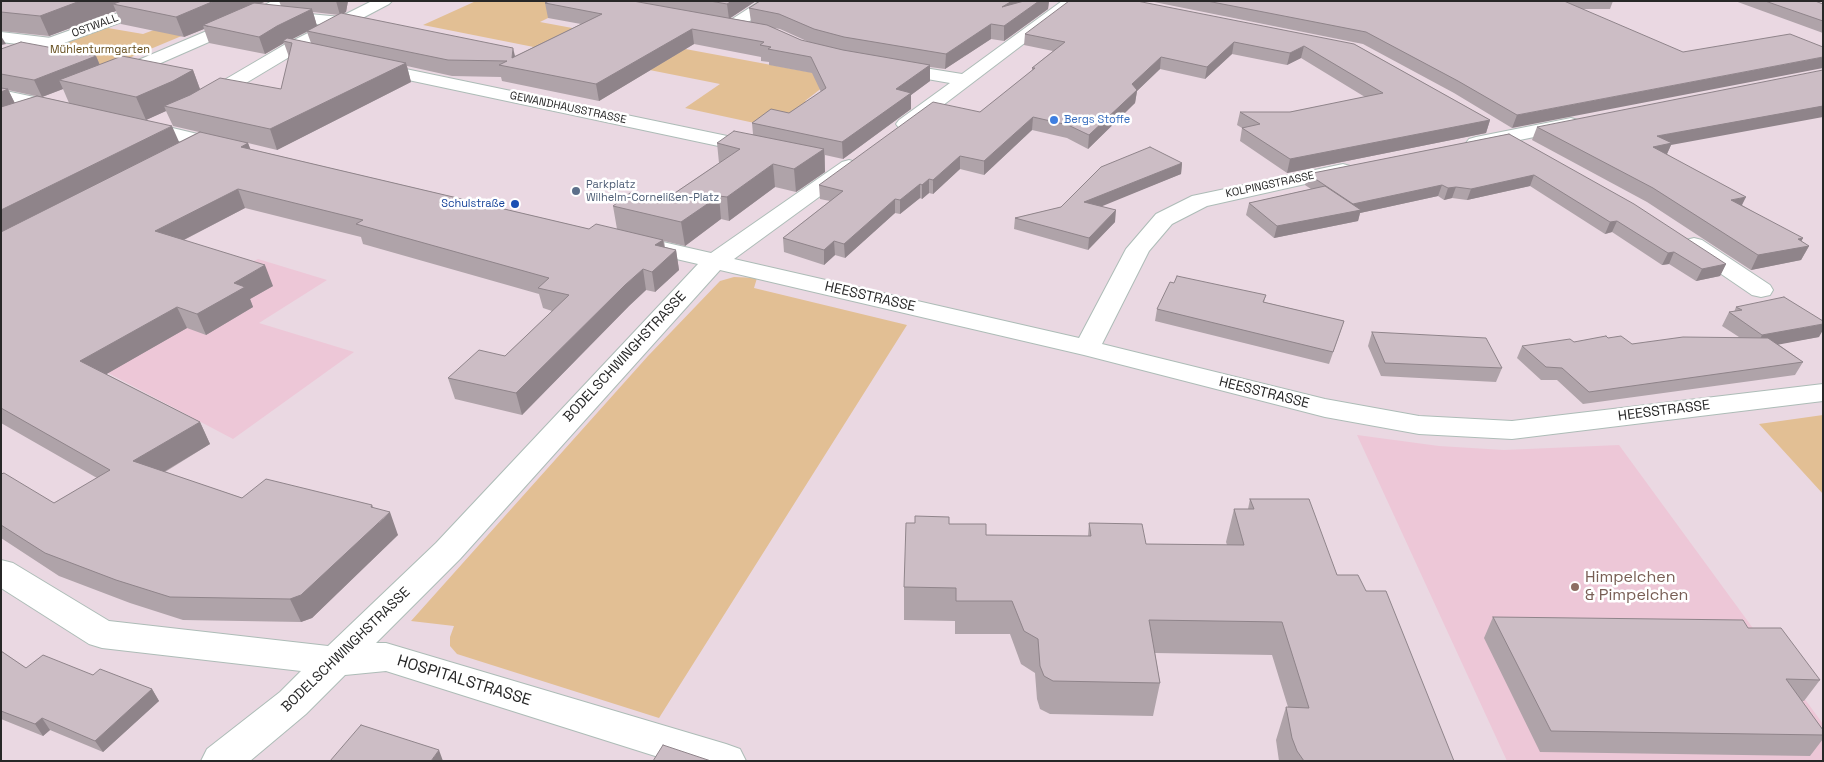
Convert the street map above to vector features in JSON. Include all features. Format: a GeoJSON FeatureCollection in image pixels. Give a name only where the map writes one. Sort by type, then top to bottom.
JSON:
{"type":"FeatureCollection","features":[{"type":"Feature","properties":{"kind":"street"},"geometry":{"type":"LineString","coordinates":[[104,81],[260,14],[284,1]]}},
{"type":"Feature","properties":{"kind":"street"},"geometry":{"type":"LineString","coordinates":[[190,109],[290,49],[384,1]]}},
{"type":"Feature","properties":{"kind":"street"},"geometry":{"type":"LineString","coordinates":[[732,26],[771,1]]}},
{"type":"Feature","properties":{"kind":"street"},"geometry":{"type":"LineString","coordinates":[[893,134],[963,80],[1072,1]]}},
{"type":"Feature","properties":{"kind":"street","name":"OSTWALL"},"geometry":{"type":"LineString","coordinates":[[1,61],[154,4]]}},
{"type":"Feature","properties":{"kind":"street"},"geometry":{"type":"LineString","coordinates":[[260,14],[341,22]]}},
{"type":"Feature","properties":{"kind":"street"},"geometry":{"type":"LineString","coordinates":[[712,23],[757,31]]}},
{"type":"Feature","properties":{"kind":"street"},"geometry":{"type":"LineString","coordinates":[[1,37],[51,43]]}},
{"type":"Feature","properties":{"kind":"street"},"geometry":{"type":"LineString","coordinates":[[290,49],[316,55]]}},
{"type":"Feature","properties":{"kind":"street","name":"GEWANDHAUSSTRASSE"},"geometry":{"type":"LineString","coordinates":[[351,62],[772,152]]}},
{"type":"Feature","properties":{"kind":"street"},"geometry":{"type":"LineString","coordinates":[[880,65],[963,80]]}},
{"type":"Feature","properties":{"kind":"street"},"geometry":{"type":"LineString","coordinates":[[10,118],[70,94]]}},
{"type":"Feature","properties":{"kind":"street"},"geometry":{"type":"LineString","coordinates":[[1,95],[82,113]]}},
{"type":"Feature","properties":{"kind":"street"},"geometry":{"type":"LineString","coordinates":[[148,128],[174,117]]}},
{"type":"Feature","properties":{"kind":"street"},"geometry":{"type":"LineString","coordinates":[[1462,146],[1593,119]]}},
{"type":"Feature","properties":{"kind":"street"},"geometry":{"type":"LineString","coordinates":[[120,122],[242,150]]}},
{"type":"Feature","properties":{"kind":"street"},"geometry":{"type":"LineString","coordinates":[[1485,123],[1534,152]]}},
{"type":"Feature","properties":{"kind":"street"},"geometry":{"type":"LineString","coordinates":[[178,155],[204,141]]}},
{"type":"Feature","properties":{"kind":"street","name":"BODELSCHWINGHSTRASSE"},"geometry":{"type":"LineString","coordinates":[[221,761],[293,704],[448,551],[656,322],[714,262],[854,162],[819,162]]}},
{"type":"Feature","properties":{"kind":"street","name":"KOLPINGSTRASSE"},"geometry":{"type":"LineString","coordinates":[[1087,348],[1138,249],[1164,219],[1200,201],[1358,167]]}},
{"type":"Feature","properties":{"kind":"street"},"geometry":{"type":"LineString","coordinates":[[1679,236],[1761,290]]}},
{"type":"Feature","properties":{"kind":"street"},"geometry":{"type":"LineString","coordinates":[[626,240],[714,262]]}},
{"type":"Feature","properties":{"kind":"street","name":"HEESSTRASSE"},"geometry":{"type":"LineString","coordinates":[[714,262],[1087,348],[1325,408],[1419,425],[1512,430],[1823,392]]}},
{"type":"Feature","properties":{"kind":"street","name":"HOSPITALSTRASSE"},"geometry":{"type":"LineString","coordinates":[[1,572],[102,634],[337,661],[386,657],[726,761]]}},
{"type":"Feature","properties":{"kind":"shaded area"},"geometry":{"type":"Polygon","coordinates":[[[258,259],[327,280],[259,323],[354,352],[233,439],[108,373],[245,265],[258,259]]]}},
{"type":"Feature","properties":{"kind":"shaded area","name":"Himpelchen & Pimpelchen"},"geometry":{"type":"Polygon","coordinates":[[[1357,435],[1439,446],[1504,450],[1619,445],[1823,724],[1823,761],[1507,761],[1357,435]]]}},
{"type":"Feature","properties":{"kind":"green space"},"geometry":{"type":"Polygon","coordinates":[[[476,1],[582,1],[540,22],[836,77],[805,101],[832,106],[773,127],[685,108],[720,84],[423,25],[476,1]]]}},
{"type":"Feature","properties":{"kind":"green space","name":"Mühlenturmgarten"},"geometry":{"type":"Polygon","coordinates":[[[189,17],[227,17],[117,63],[124,67],[23,57],[102,27],[143,34],[189,17]]]}},
{"type":"Feature","properties":{"kind":"green space"},"geometry":{"type":"Polygon","coordinates":[[[734,277],[757,278],[754,288],[907,325],[659,718],[457,654],[450,646],[450,637],[454,626],[411,621],[648,356],[720,281],[734,277]]]}},
{"type":"Feature","properties":{"kind":"green space"},"geometry":{"type":"Polygon","coordinates":[[[1823,415],[1823,494],[1759,424],[1823,415]]]}},
{"type":"Feature","properties":{"kind":"building"},"geometry":{"type":"Polygon","coordinates":[[[1,1],[80,1],[40,16],[1,12],[1,1]]]}},
{"type":"Feature","properties":{"kind":"building"},"geometry":{"type":"Polygon","coordinates":[[[122,1],[214,1],[176,17],[113,4],[122,1]]]}},
{"type":"Feature","properties":{"kind":"building"},"geometry":{"type":"Polygon","coordinates":[[[549,1],[633,1],[767,25],[801,40],[843,50],[930,65],[896,89],[911,93],[842,142],[752,123],[771,109],[789,113],[826,88],[811,57],[768,49],[771,47],[760,45],[764,42],[692,29],[596,84],[499,65],[507,61],[448,60],[307,31],[341,13],[513,48],[512,58],[602,14],[545,3],[549,1]]]}},
{"type":"Feature","properties":{"kind":"building"},"geometry":{"type":"Polygon","coordinates":[[[710,1],[732,1],[727,4],[710,1]]]}},
{"type":"Feature","properties":{"kind":"building"},"geometry":{"type":"Polygon","coordinates":[[[760,1],[1012,1],[1002,7],[1024,1],[1039,1],[1004,26],[991,24],[946,54],[844,37],[814,29],[779,14],[749,8],[760,1]]]}},
{"type":"Feature","properties":{"kind":"building"},"geometry":{"type":"Polygon","coordinates":[[[1069,1],[1137,1],[1354,44],[1490,120],[1290,159],[1242,128],[1260,124],[1240,112],[1290,112],[1383,93],[1304,46],[1290,53],[1234,42],[1207,67],[1161,57],[1132,84],[1137,90],[1089,135],[1068,125],[1033,117],[984,161],[960,156],[933,180],[929,179],[922,185],[920,184],[900,200],[895,199],[844,244],[834,241],[824,250],[783,238],[843,191],[819,185],[933,102],[980,112],[1035,68],[1032,68],[1065,42],[1025,34],[1069,1]]]}},
{"type":"Feature","properties":{"kind":"building"},"geometry":{"type":"Polygon","coordinates":[[[1207,1],[1564,1],[1683,52],[1790,34],[1823,47],[1823,57],[1517,115],[1366,32],[1207,1]]]}},
{"type":"Feature","properties":{"kind":"building"},"geometry":{"type":"Polygon","coordinates":[[[1765,1],[1815,1],[1823,4],[1823,21],[1765,1]]]}},
{"type":"Feature","properties":{"kind":"building"},"geometry":{"type":"Polygon","coordinates":[[[254,3],[312,9],[259,37],[203,25],[254,3]]]}},
{"type":"Feature","properties":{"kind":"building"},"geometry":{"type":"Polygon","coordinates":[[[287,38],[406,63],[270,129],[164,106],[190,95],[220,78],[281,89],[292,43],[283,41],[287,38]]]}},
{"type":"Feature","properties":{"kind":"building"},"geometry":{"type":"Polygon","coordinates":[[[21,42],[96,56],[34,80],[1,74],[1,49],[21,42]]]}},
{"type":"Feature","properties":{"kind":"building"},"geometry":{"type":"Polygon","coordinates":[[[122,56],[193,70],[136,97],[59,80],[122,56]]]}},
{"type":"Feature","properties":{"kind":"building"},"geometry":{"type":"Polygon","coordinates":[[[1823,70],[1823,106],[1657,136],[1672,143],[1653,147],[1746,197],[1731,200],[1803,238],[1798,239],[1809,246],[1758,255],[1653,188],[1537,127],[1823,70]]]}},
{"type":"Feature","properties":{"kind":"building"},"geometry":{"type":"Polygon","coordinates":[[[37,96],[172,126],[1,210],[1,107],[37,96]]]}},
{"type":"Feature","properties":{"kind":"building"},"geometry":{"type":"Polygon","coordinates":[[[734,131],[824,149],[794,169],[773,164],[727,197],[719,196],[681,222],[613,206],[630,193],[663,201],[740,149],[717,143],[734,131]]]}},
{"type":"Feature","properties":{"kind":"building"},"geometry":{"type":"Polygon","coordinates":[[[200,132],[248,143],[241,147],[589,229],[596,224],[663,240],[655,245],[676,250],[652,272],[643,269],[625,285],[516,393],[448,378],[479,350],[505,356],[569,295],[538,288],[549,278],[356,224],[363,220],[238,189],[155,231],[265,265],[234,283],[245,287],[197,314],[177,307],[80,361],[200,422],[133,461],[242,498],[266,479],[372,505],[371,507],[390,512],[301,595],[290,599],[170,597],[116,580],[45,553],[1,525],[1,474],[4,473],[54,503],[110,470],[1,408],[1,232],[200,132]]]}},
{"type":"Feature","properties":{"kind":"building"},"geometry":{"type":"Polygon","coordinates":[[[1509,134],[1634,204],[1726,264],[1702,269],[1674,252],[1668,253],[1617,221],[1610,222],[1534,175],[1471,189],[1448,188],[1442,185],[1353,204],[1308,174],[1509,134]]]}},
{"type":"Feature","properties":{"kind":"building"},"geometry":{"type":"Polygon","coordinates":[[[1150,147],[1182,163],[1084,202],[1116,210],[1089,238],[1015,218],[1061,207],[1101,167],[1150,147]]]}},
{"type":"Feature","properties":{"kind":"building"},"geometry":{"type":"Polygon","coordinates":[[[1325,186],[1361,210],[1277,226],[1249,203],[1325,186]]]}},
{"type":"Feature","properties":{"kind":"building"},"geometry":{"type":"Polygon","coordinates":[[[1177,276],[1266,295],[1263,302],[1344,321],[1333,352],[1157,309],[1170,282],[1174,283],[1177,276]]]}},
{"type":"Feature","properties":{"kind":"building"},"geometry":{"type":"Polygon","coordinates":[[[1784,297],[1823,321],[1823,324],[1762,335],[1729,312],[1742,310],[1736,307],[1784,297]]]}},
{"type":"Feature","properties":{"kind":"building"},"geometry":{"type":"Polygon","coordinates":[[[1372,332],[1486,338],[1502,368],[1385,363],[1372,332]]]}},
{"type":"Feature","properties":{"kind":"building"},"geometry":{"type":"Polygon","coordinates":[[[1606,336],[1608,338],[1621,336],[1632,344],[1683,337],[1768,338],[1803,362],[1589,392],[1562,368],[1546,367],[1522,346],[1570,339],[1574,342],[1606,336]]]}},
{"type":"Feature","properties":{"kind":"building"},"geometry":{"type":"Polygon","coordinates":[[[1250,499],[1309,499],[1337,575],[1358,575],[1366,591],[1386,591],[1454,761],[1304,761],[1297,751],[1292,738],[1286,707],[1309,708],[1282,622],[1149,620],[1160,683],[1053,681],[1044,676],[1040,666],[1038,639],[1024,631],[1012,601],[956,601],[956,588],[904,587],[906,523],[915,523],[915,516],[949,517],[949,524],[986,524],[986,535],[1091,536],[1089,523],[1142,524],[1146,544],[1244,545],[1234,509],[1254,509],[1250,499]]]}},
{"type":"Feature","properties":{"kind":"building"},"geometry":{"type":"Polygon","coordinates":[[[1493,617],[1743,620],[1748,628],[1781,628],[1820,680],[1786,679],[1823,730],[1823,735],[1551,731],[1493,617]]]}},
{"type":"Feature","properties":{"kind":"building"},"geometry":{"type":"Polygon","coordinates":[[[1,651],[26,668],[43,655],[93,675],[100,669],[152,689],[95,741],[42,718],[35,724],[1,711],[1,651]]]}},
{"type":"Feature","properties":{"kind":"building"},"geometry":{"type":"Polygon","coordinates":[[[361,725],[439,750],[431,761],[330,761],[361,725]]]}},
{"type":"Feature","properties":{"kind":"building"},"geometry":{"type":"Polygon","coordinates":[[[663,745],[711,761],[653,761],[663,745]]]}},
{"type":"Feature","properties":{"kind":"place","name":"Bergs Stoffe"},"geometry":{"type":"Point","coordinates":[1054,120]}},
{"type":"Feature","properties":{"kind":"place","name":"Parkplatz Wilhelm-Cornelißen-Platz"},"geometry":{"type":"Point","coordinates":[576,191]}},
{"type":"Feature","properties":{"kind":"place","name":"Schulstraße"},"geometry":{"type":"Point","coordinates":[515,204]}},
{"type":"Feature","properties":{"kind":"place","name":"Himpelchen & Pimpelchen"},"geometry":{"type":"Point","coordinates":[1575,587]}}]}
